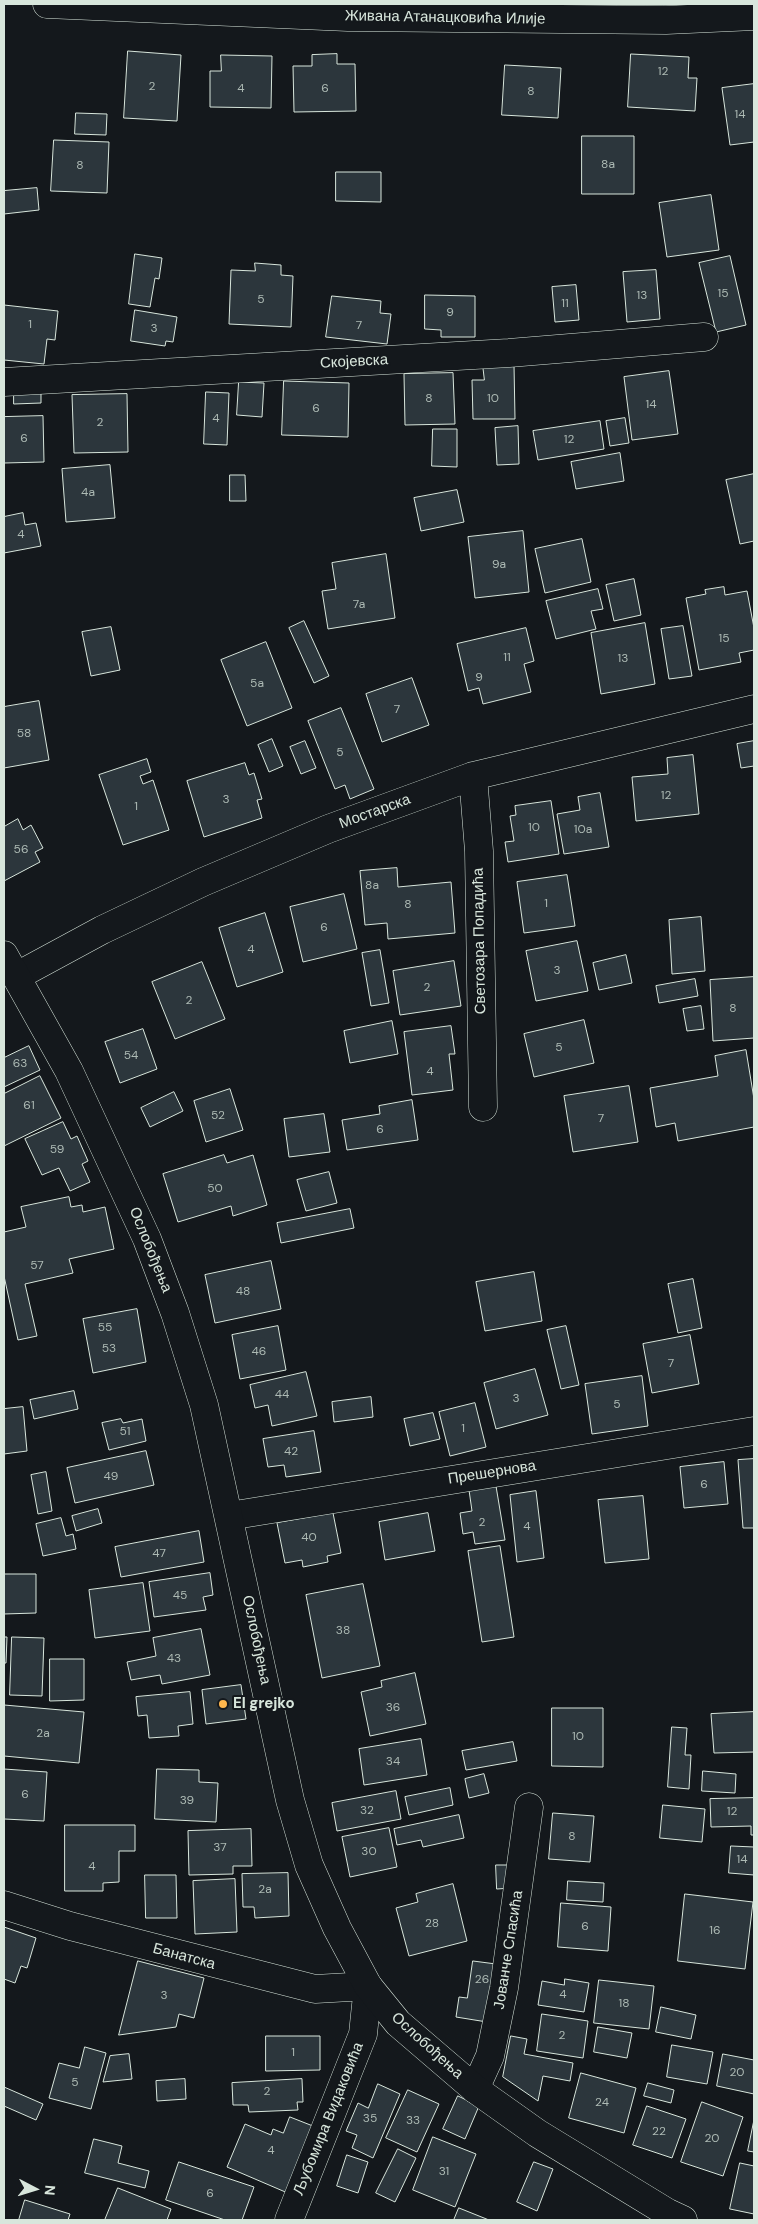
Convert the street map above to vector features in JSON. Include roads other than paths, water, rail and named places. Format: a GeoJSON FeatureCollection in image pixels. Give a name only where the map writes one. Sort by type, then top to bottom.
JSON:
{"type":"FeatureCollection","features":[{"type":"Feature","properties":{"kind":"street","name":"Живана Атанацковића Илије"},"geometry":{"type":"LineString","coordinates":[[47,4],[348,17],[666,20],[754,16]]}},
{"type":"Feature","properties":{"kind":"street","name":"Скојевска"},"geometry":{"type":"LineString","coordinates":[[4,382],[509,353],[704,337]]}},
{"type":"Feature","properties":{"kind":"street","name":"Мостарска"},"geometry":{"type":"LineString","coordinates":[[8,962],[102,930],[203,882],[328,829],[473,776],[754,708]]}},
{"type":"Feature","properties":{"kind":"street","name":"Светозара Попадића"},"geometry":{"type":"LineString","coordinates":[[473,776],[479,851],[483,1107]]}},
{"type":"Feature","properties":{"kind":"street","name":"Ослобођења"},"geometry":{"type":"LineString","coordinates":[[8,962],[69,1071],[147,1239],[175,1313],[204,1405],[290,1800],[309,1865],[337,1928],[368,1986],[398,2023],[475,2089],[537,2133],[668,2213],[684,2220]]}},
{"type":"Feature","properties":{"kind":"street","name":"Прешернова"},"geometry":{"type":"LineString","coordinates":[[229,1516],[754,1431]]}},
{"type":"Feature","properties":{"kind":"street","name":"Јованче Спасића"},"geometry":{"type":"LineString","coordinates":[[475,2089],[490,2056],[504,1988],[529,1807]]}},
{"type":"Feature","properties":{"kind":"street","name":"Банатска"},"geometry":{"type":"LineString","coordinates":[[4,1905],[70,1926],[315,1989],[368,1986]]}},
{"type":"Feature","properties":{"kind":"street","name":"Љубомира Видаковића"},"geometry":{"type":"LineString","coordinates":[[289,2220],[363,2034],[368,1986]]}},
{"type":"Feature","properties":{"kind":"place","name":"El grejko"},"geometry":{"type":"Point","coordinates":[223,1704]}}]}
